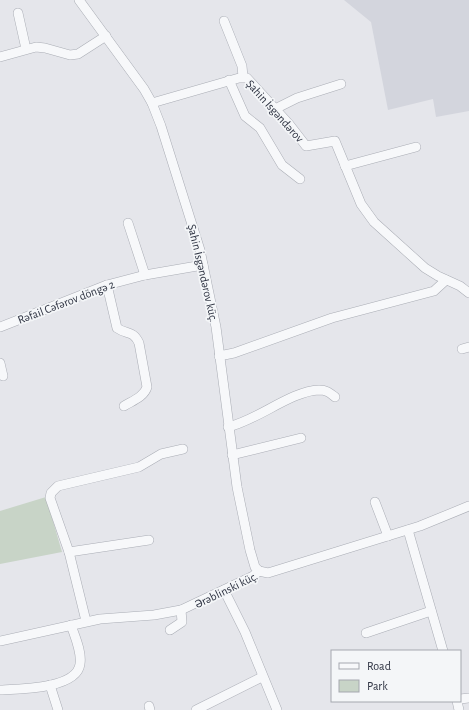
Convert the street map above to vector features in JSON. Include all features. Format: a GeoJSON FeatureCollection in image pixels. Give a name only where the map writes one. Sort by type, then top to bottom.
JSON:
{"type":"FeatureCollection","features":[{"type":"Feature","properties":{"kind":"street","name":"Şahin İsgəndərov küç."},"geometry":{"type":"LineString","coordinates":[[79,0],[106,36],[152,103],[195,232],[204,265],[214,314],[228,427],[244,525],[253,562],[259,571]]}},
{"type":"Feature","properties":{"kind":"street"},"geometry":{"type":"LineString","coordinates":[[18,13],[26,49]]}},
{"type":"Feature","properties":{"kind":"street"},"geometry":{"type":"LineString","coordinates":[[224,21],[242,66],[244,77]]}},
{"type":"Feature","properties":{"kind":"street"},"geometry":{"type":"LineString","coordinates":[[0,57],[26,49],[45,48],[70,55],[83,51],[106,36]]}},
{"type":"Feature","properties":{"kind":"street","name":"Şahin İsgəndərov"},"geometry":{"type":"LineString","coordinates":[[152,103],[244,77],[249,80],[306,146],[335,141],[361,204],[374,222],[425,268],[460,286],[469,293]]}},
{"type":"Feature","properties":{"kind":"street"},"geometry":{"type":"LineString","coordinates":[[229,80],[245,116],[260,128],[282,165],[300,179]]}},
{"type":"Feature","properties":{"kind":"street"},"geometry":{"type":"LineString","coordinates":[[275,109],[297,98],[340,84]]}},
{"type":"Feature","properties":{"kind":"street"},"geometry":{"type":"LineString","coordinates":[[345,166],[416,146]]}},
{"type":"Feature","properties":{"kind":"street"},"geometry":{"type":"LineString","coordinates":[[128,223],[145,275]]}},
{"type":"Feature","properties":{"kind":"street","name":"Rəfail Cəfərov döngə 2"},"geometry":{"type":"LineString","coordinates":[[0,327],[107,285],[145,275],[204,265]]}},
{"type":"Feature","properties":{"kind":"street"},"geometry":{"type":"LineString","coordinates":[[219,356],[234,353],[332,318],[434,291],[446,280]]}},
{"type":"Feature","properties":{"kind":"street"},"geometry":{"type":"LineString","coordinates":[[107,285],[117,328],[136,336],[139,343],[147,387],[146,391],[142,395],[124,406]]}},
{"type":"Feature","properties":{"kind":"street"},"geometry":{"type":"LineString","coordinates":[[0,363],[3,376]]}},
{"type":"Feature","properties":{"kind":"street"},"geometry":{"type":"LineString","coordinates":[[228,427],[245,422],[308,392],[324,390],[336,397]]}},
{"type":"Feature","properties":{"kind":"street"},"geometry":{"type":"LineString","coordinates":[[232,455],[301,438]]}},
{"type":"Feature","properties":{"kind":"street"},"geometry":{"type":"LineString","coordinates":[[86,621],[69,552],[50,498],[54,488],[139,467],[161,454],[182,449]]}},
{"type":"Feature","properties":{"kind":"street"},"geometry":{"type":"LineString","coordinates":[[375,502],[388,536]]}},
{"type":"Feature","properties":{"kind":"street","name":"Ərəblinski küç."},"geometry":{"type":"LineString","coordinates":[[0,642],[86,621],[181,610],[253,576],[259,571],[268,573],[408,530],[469,506]]}},
{"type":"Feature","properties":{"kind":"street"},"geometry":{"type":"LineString","coordinates":[[408,530],[443,650]]}},
{"type":"Feature","properties":{"kind":"street"},"geometry":{"type":"LineString","coordinates":[[69,552],[148,540]]}},
{"type":"Feature","properties":{"kind":"street"},"geometry":{"type":"LineString","coordinates":[[224,590],[240,621],[277,710]]}},
{"type":"Feature","properties":{"kind":"street"},"geometry":{"type":"LineString","coordinates":[[170,630],[182,622],[181,610]]}},
{"type":"Feature","properties":{"kind":"street"},"geometry":{"type":"LineString","coordinates":[[366,633],[431,611]]}},
{"type":"Feature","properties":{"kind":"street"},"geometry":{"type":"LineString","coordinates":[[0,690],[50,685],[67,680],[78,671],[80,658],[71,625]]}},
{"type":"Feature","properties":{"kind":"street"},"geometry":{"type":"LineString","coordinates":[[196,710],[262,677]]}},
{"type":"Feature","properties":{"kind":"street"},"geometry":{"type":"LineString","coordinates":[[50,685],[58,710]]}},
{"type":"Feature","properties":{"kind":"shaded area"},"geometry":{"type":"Polygon","coordinates":[[[344,0],[469,0],[469,111],[436,117],[433,99],[388,110],[371,22],[344,0]]]}},
{"type":"Feature","properties":{"kind":"green space"},"geometry":{"type":"Polygon","coordinates":[[[46,497],[62,552],[0,564],[0,511],[46,497]]]}}]}
